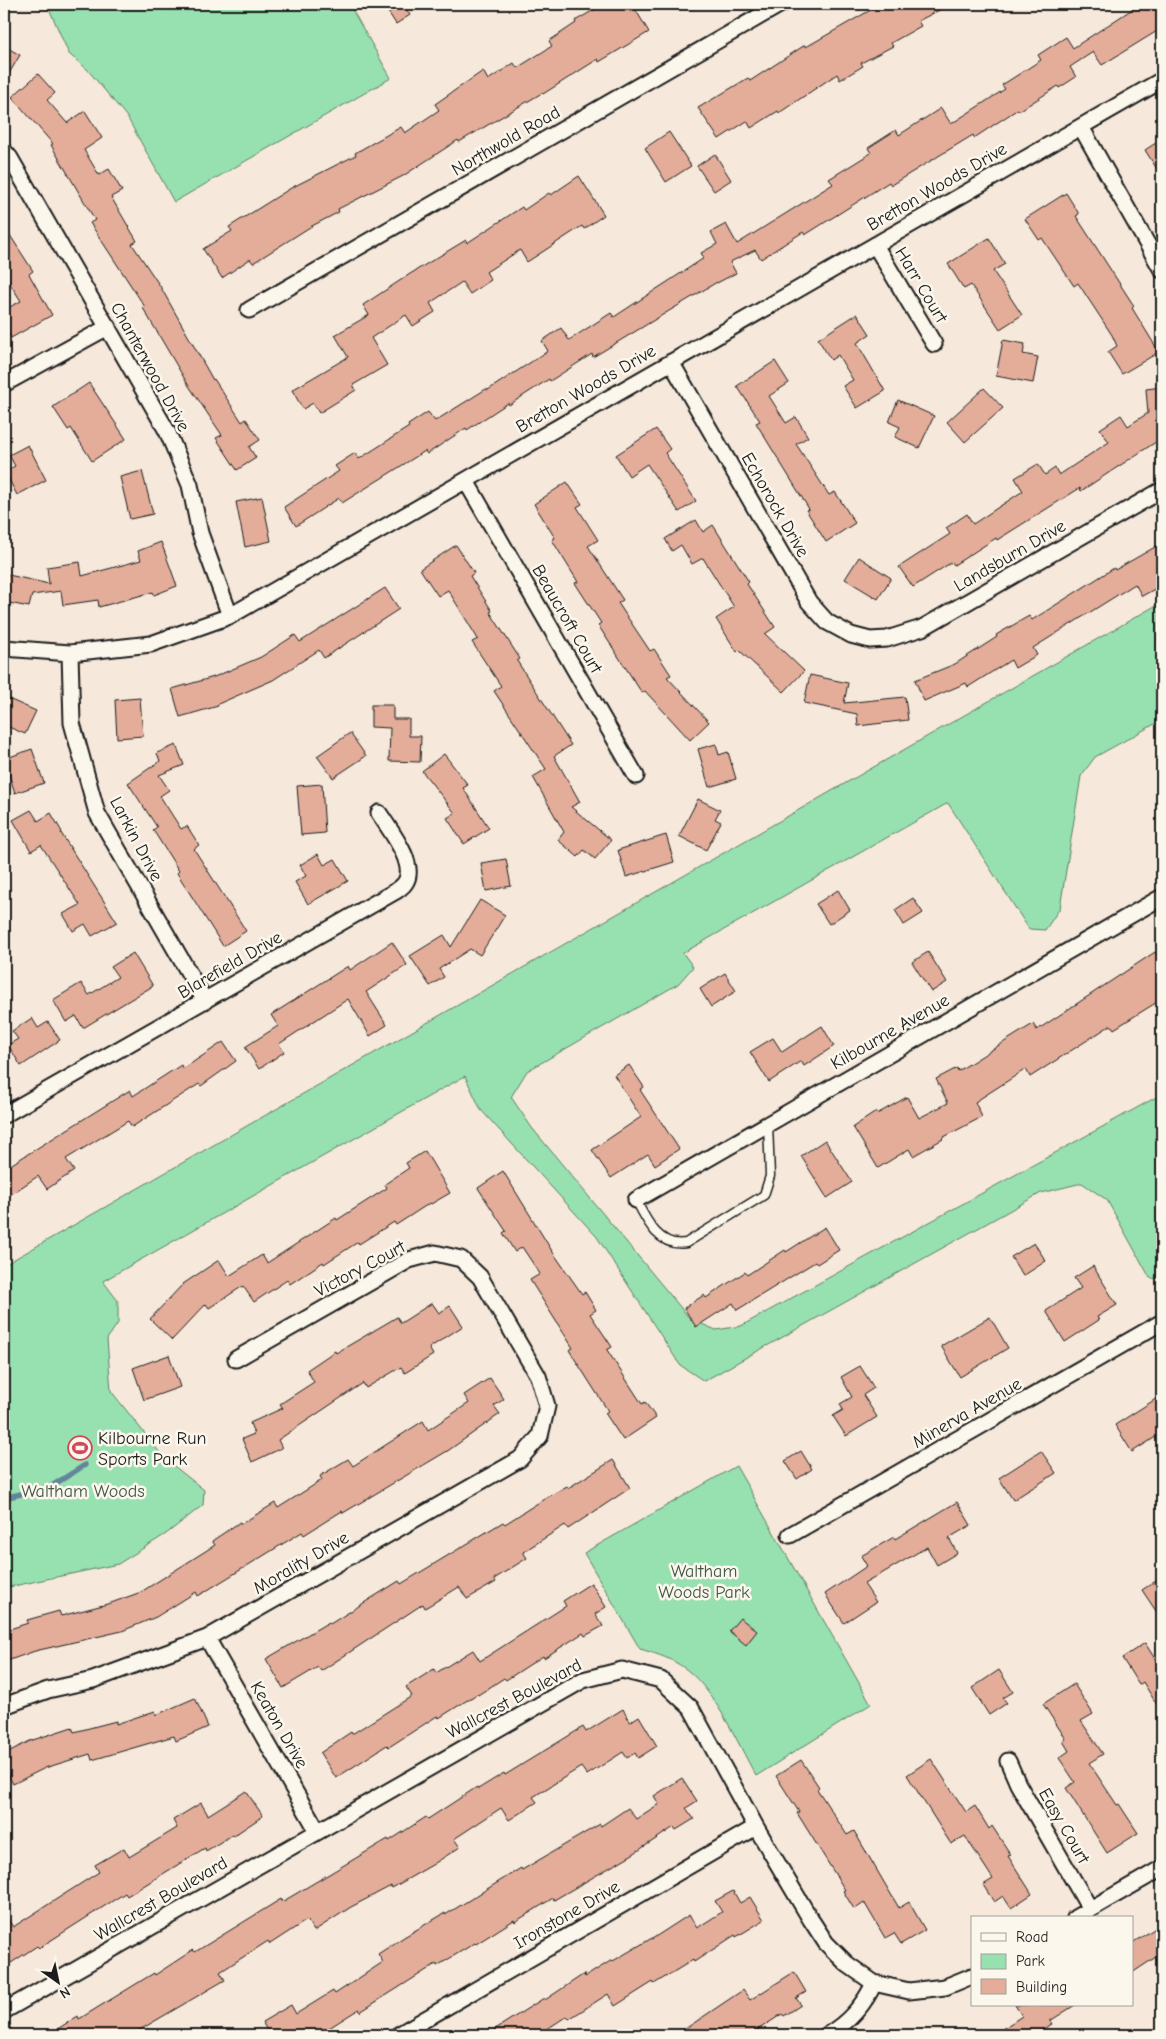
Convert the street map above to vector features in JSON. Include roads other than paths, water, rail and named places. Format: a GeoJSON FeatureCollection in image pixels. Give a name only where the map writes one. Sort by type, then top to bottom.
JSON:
{"type":"FeatureCollection","features":[{"type":"Feature","properties":{"kind":"street","name":"Northwold Road"},"geometry":{"type":"LineString","coordinates":[[249,310],[781,4]]}},
{"type":"Feature","properties":{"kind":"street","name":"Bretton Woods Drive"},"geometry":{"type":"LineString","coordinates":[[4,648],[70,653],[151,644],[230,616],[1162,80]]}},
{"type":"Feature","properties":{"kind":"street"},"geometry":{"type":"LineString","coordinates":[[1080,127],[1162,270]]}},
{"type":"Feature","properties":{"kind":"street","name":"Chanterwood Drive"},"geometry":{"type":"LineString","coordinates":[[4,151],[10,158],[167,432],[190,485],[200,533],[230,616]]}},
{"type":"Feature","properties":{"kind":"street","name":"Harr Court"},"geometry":{"type":"LineString","coordinates":[[875,245],[934,344]]}},
{"type":"Feature","properties":{"kind":"street"},"geometry":{"type":"LineString","coordinates":[[4,384],[108,327]]}},
{"type":"Feature","properties":{"kind":"street","name":"Echorock Drive"},"geometry":{"type":"LineString","coordinates":[[671,362],[809,602],[827,622],[851,635],[870,640]]}},
{"type":"Feature","properties":{"kind":"street","name":"Beaucroft Court"},"geometry":{"type":"LineString","coordinates":[[466,481],[636,776]]}},
{"type":"Feature","properties":{"kind":"street","name":"Landsburn Drive"},"geometry":{"type":"LineString","coordinates":[[870,640],[887,639],[922,628],[1162,490]]}},
{"type":"Feature","properties":{"kind":"street","name":"Larkin Drive"},"geometry":{"type":"LineString","coordinates":[[70,653],[72,723],[97,813],[205,1001]]}},
{"type":"Feature","properties":{"kind":"street","name":"Blarefield Drive"},"geometry":{"type":"LineString","coordinates":[[4,1115],[396,891],[406,882],[409,870],[405,857],[379,813]]}},
{"type":"Feature","properties":{"kind":"street","name":"Kilbourne Avenue"},"geometry":{"type":"LineString","coordinates":[[636,1200],[1162,897]]}},
{"type":"Feature","properties":{"kind":"street","name":"Victory Court"},"geometry":{"type":"LineString","coordinates":[[236,1359],[409,1260],[435,1253],[461,1259],[480,1277],[538,1376]]}},
{"type":"Feature","properties":{"kind":"street","name":"Minerva Avenue"},"geometry":{"type":"LineString","coordinates":[[790,1536],[1162,1322]]}},
{"type":"Feature","properties":{"kind":"street","name":"Morality Drive"},"geometry":{"type":"LineString","coordinates":[[4,1706],[48,1690],[93,1680],[208,1638],[520,1459],[540,1436],[547,1406],[538,1376]]}},
{"type":"Feature","properties":{"kind":"street","name":"Keaton Drive"},"geometry":{"type":"LineString","coordinates":[[208,1638],[317,1830]]}},
{"type":"Feature","properties":{"kind":"street","name":"Wallcrest Boulevard"},"geometry":{"type":"LineString","coordinates":[[4,2011],[317,1830],[583,1680],[622,1670],[661,1680],[691,1708],[756,1828],[826,1943],[847,1964],[874,1983],[909,1990],[945,1988],[971,1976]]}},
{"type":"Feature","properties":{"kind":"street","name":"Easy Court"},"geometry":{"type":"LineString","coordinates":[[1008,1761],[1018,1784],[1090,1909]]}},
{"type":"Feature","properties":{"kind":"street","name":"Ironstone Drive"},"geometry":{"type":"LineString","coordinates":[[398,2035],[756,1828]]}},
{"type":"Feature","properties":{"kind":"street"},"geometry":{"type":"LineString","coordinates":[[1078,1916],[1162,1868]]}},
{"type":"Feature","properties":{"kind":"street"},"geometry":{"type":"LineString","coordinates":[[827,2035],[837,2030],[867,1998],[874,1983]]}},
{"type":"Feature","properties":{"kind":"lane"},"geometry":{"type":"LineString","coordinates":[[636,1200],[652,1231],[677,1244],[686,1243],[764,1195],[770,1176],[768,1124]]}},
{"type":"Feature","properties":{"kind":"waterway"},"geometry":{"type":"LineString","coordinates":[[4,1498],[50,1487],[85,1465]]}},
{"type":"Feature","properties":{"kind":"place","name":"Kilbourne Run Sports Park"},"geometry":{"type":"Point","coordinates":[80,1448]}},
{"type":"Feature","properties":{"kind":"park label","name":"Waltham Woods"},"geometry":{"type":"Point","coordinates":[83,1491]}},
{"type":"Feature","properties":{"kind":"park label","name":"Waltham Woods Park"},"geometry":{"type":"Point","coordinates":[704,1581]}}]}
